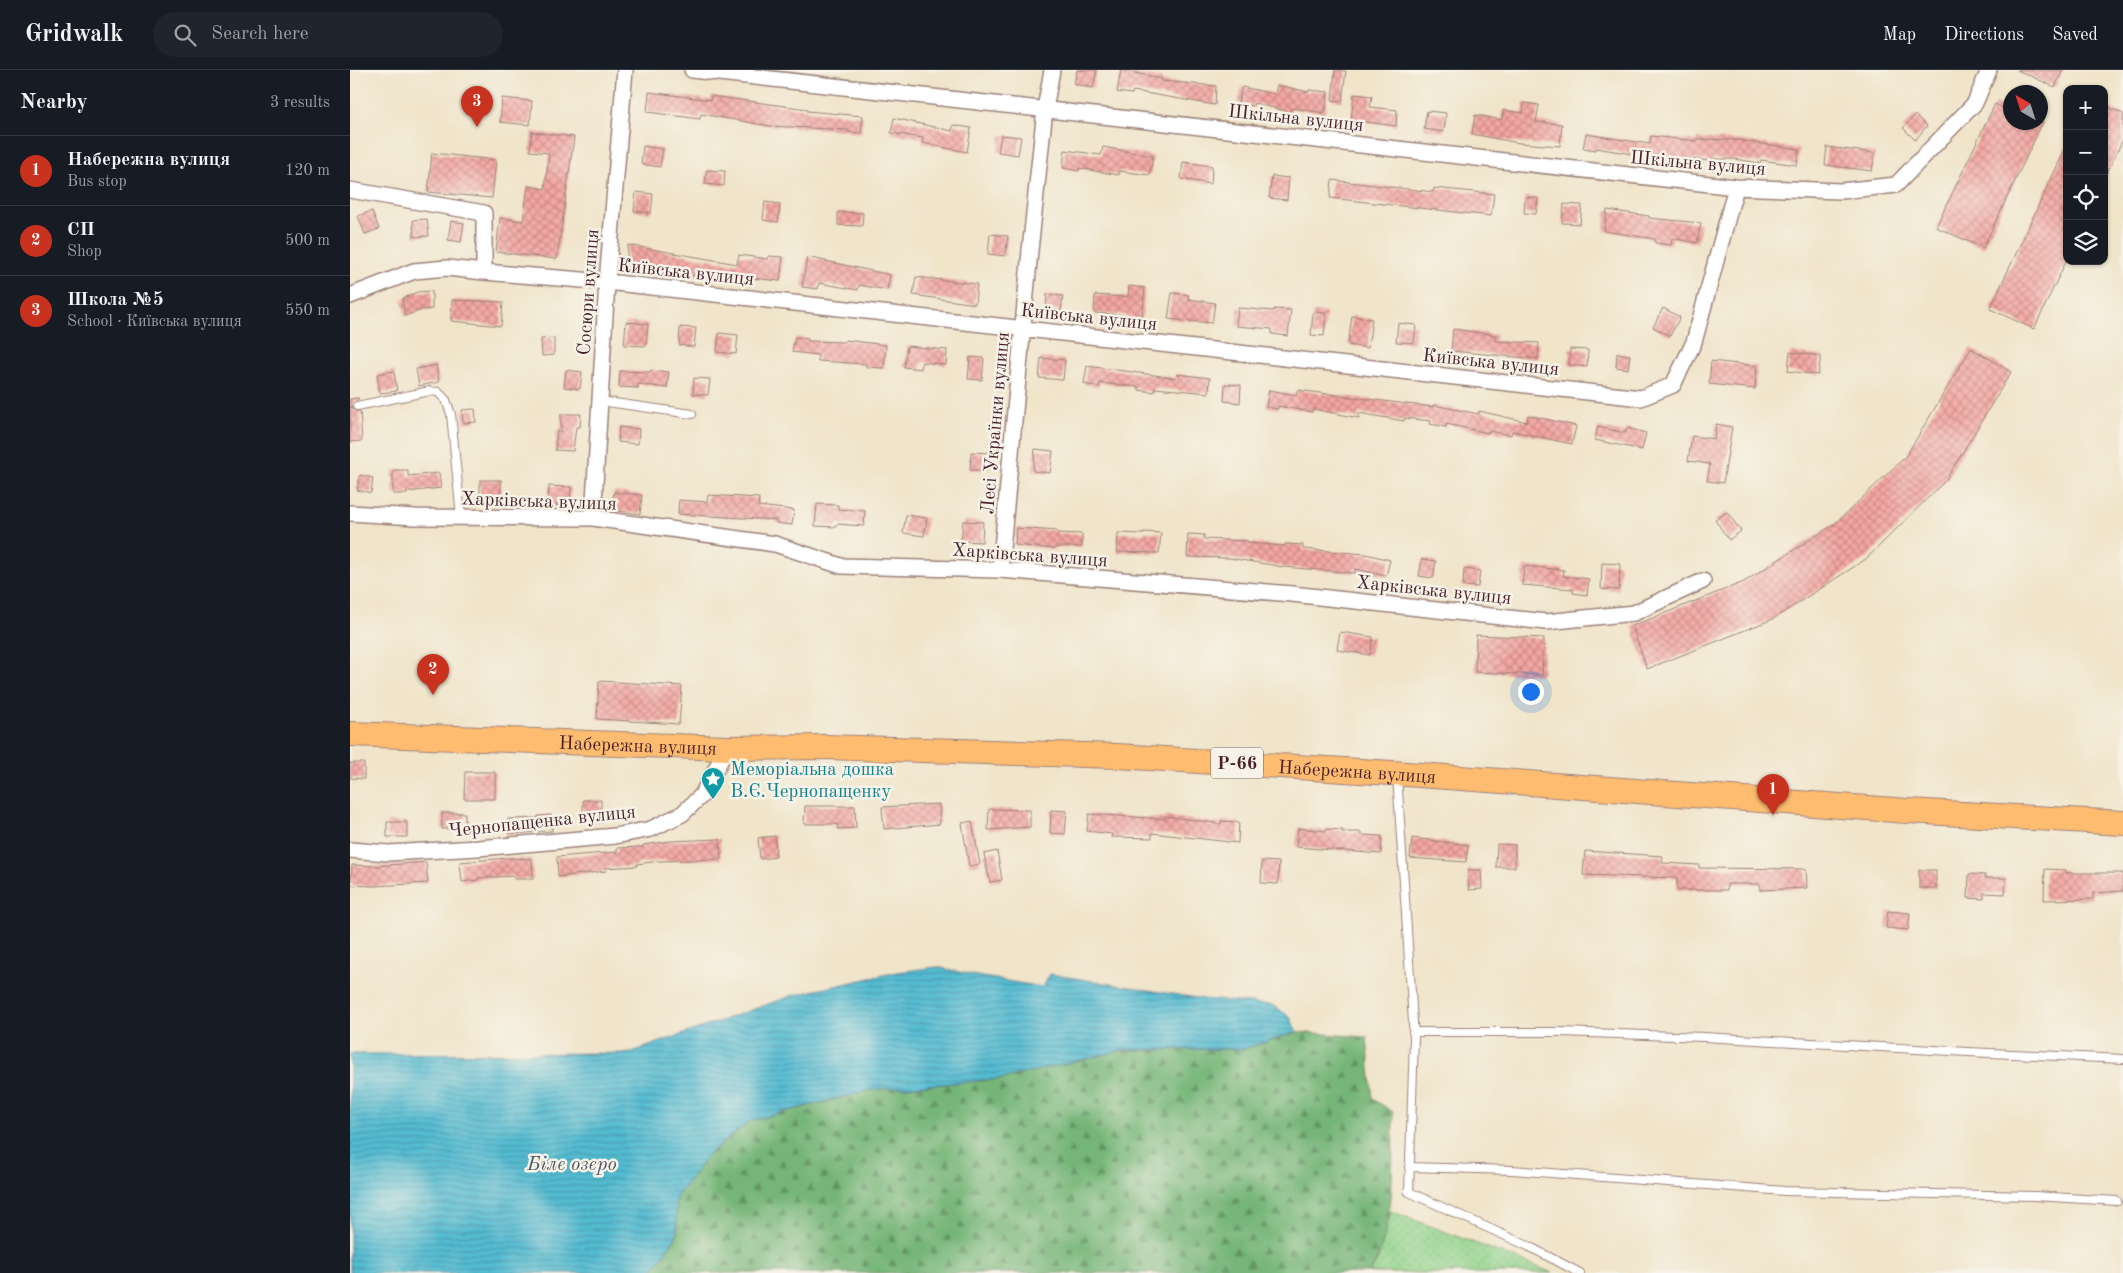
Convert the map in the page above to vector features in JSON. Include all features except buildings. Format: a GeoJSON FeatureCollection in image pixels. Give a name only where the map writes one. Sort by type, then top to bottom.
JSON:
{"type":"FeatureCollection","features":[{"type":"Feature","properties":{"kind":"main road","name":"Набережна вулиця"},"geometry":{"type":"LineString","coordinates":[[350,734],[728,748],[836,748],[1108,755],[1397,773],[1908,812],[2123,823]]}},
{"type":"Feature","properties":{"kind":"street","name":"Сосюри вулиця"},"geometry":{"type":"LineString","coordinates":[[593,518],[607,282],[625,70]]}},
{"type":"Feature","properties":{"kind":"street","name":"Шкільна вулиця"},"geometry":{"type":"LineString","coordinates":[[692,70],[1736,187],[1841,191],[1896,185],[1975,103],[1989,70]]}},
{"type":"Feature","properties":{"kind":"street","name":"Лесі Українки вулиця"},"geometry":{"type":"LineString","coordinates":[[1000,570],[1022,329],[1045,109],[1052,70]]}},
{"type":"Feature","properties":{"kind":"street","name":"Київська вулиця"},"geometry":{"type":"LineString","coordinates":[[350,296],[414,271],[447,268],[607,282],[1641,398],[1673,385],[1694,342],[1736,187]]}},
{"type":"Feature","properties":{"kind":"street"},"geometry":{"type":"LineString","coordinates":[[350,190],[484,213],[484,272]]}},
{"type":"Feature","properties":{"kind":"street","name":"Харківська вулиця"},"geometry":{"type":"LineString","coordinates":[[350,513],[461,517],[593,518],[774,544],[841,566],[1000,570],[1292,594],[1546,622],[1634,613],[1702,581]]}},
{"type":"Feature","properties":{"kind":"street","name":"Чернопащенка вулиця"},"geometry":{"type":"LineString","coordinates":[[350,850],[388,853],[478,848],[615,836],[651,830],[682,814],[702,795],[728,748]]}},
{"type":"Feature","properties":{"kind":"lane"},"geometry":{"type":"LineString","coordinates":[[357,406],[430,391],[438,392],[446,400],[451,414],[461,517]]}},
{"type":"Feature","properties":{"kind":"lane"},"geometry":{"type":"LineString","coordinates":[[600,401],[692,414]]}},
{"type":"Feature","properties":{"kind":"lane"},"geometry":{"type":"LineString","coordinates":[[1397,773],[1413,1032],[1409,1192],[1528,1246],[1580,1273]]}},
{"type":"Feature","properties":{"kind":"lane"},"geometry":{"type":"LineString","coordinates":[[1413,1032],[1561,1032],[1694,1036],[1968,1052],[2123,1058]]}},
{"type":"Feature","properties":{"kind":"lane"},"geometry":{"type":"LineString","coordinates":[[1409,1168],[1512,1170],[1785,1191],[2034,1196],[2117,1201]]}},
{"type":"Feature","properties":{"kind":"green space"},"geometry":{"type":"Polygon","coordinates":[[[1297,1032],[1367,1037],[1373,1099],[1393,1112],[1389,1215],[1379,1254],[1370,1273],[651,1273],[677,1235],[676,1197],[708,1155],[750,1121],[870,1090],[1001,1079],[1123,1050],[1243,1049],[1297,1032]]]}},
{"type":"Feature","properties":{"kind":"green space"},"geometry":{"type":"Polygon","coordinates":[[[1391,1211],[1553,1273],[1370,1273],[1378,1259],[1391,1211]]]}},
{"type":"Feature","properties":{"kind":"water","name":"Біле озеро"},"geometry":{"type":"Polygon","coordinates":[[[937,967],[1043,987],[1050,974],[1203,999],[1273,1005],[1290,1017],[1297,1032],[1244,1049],[1123,1050],[1001,1079],[870,1090],[750,1121],[708,1155],[676,1197],[677,1235],[651,1273],[350,1273],[350,1054],[629,1053],[794,995],[897,972],[937,967]]]}},
{"type":"Feature","properties":{"kind":"place","name":"Школа №5"},"geometry":{"type":"Point","coordinates":[477,127]}},
{"type":"Feature","properties":{"kind":"place","name":"СП"},"geometry":{"type":"Point","coordinates":[433,695]}},
{"type":"Feature","properties":{"kind":"place","name":"Меморіальна дошка В.Є.Чернопащенку"},"geometry":{"type":"Point","coordinates":[713,800]}},
{"type":"Feature","properties":{"kind":"place","name":"Набережна вулиця"},"geometry":{"type":"Point","coordinates":[1773,815]}}]}
